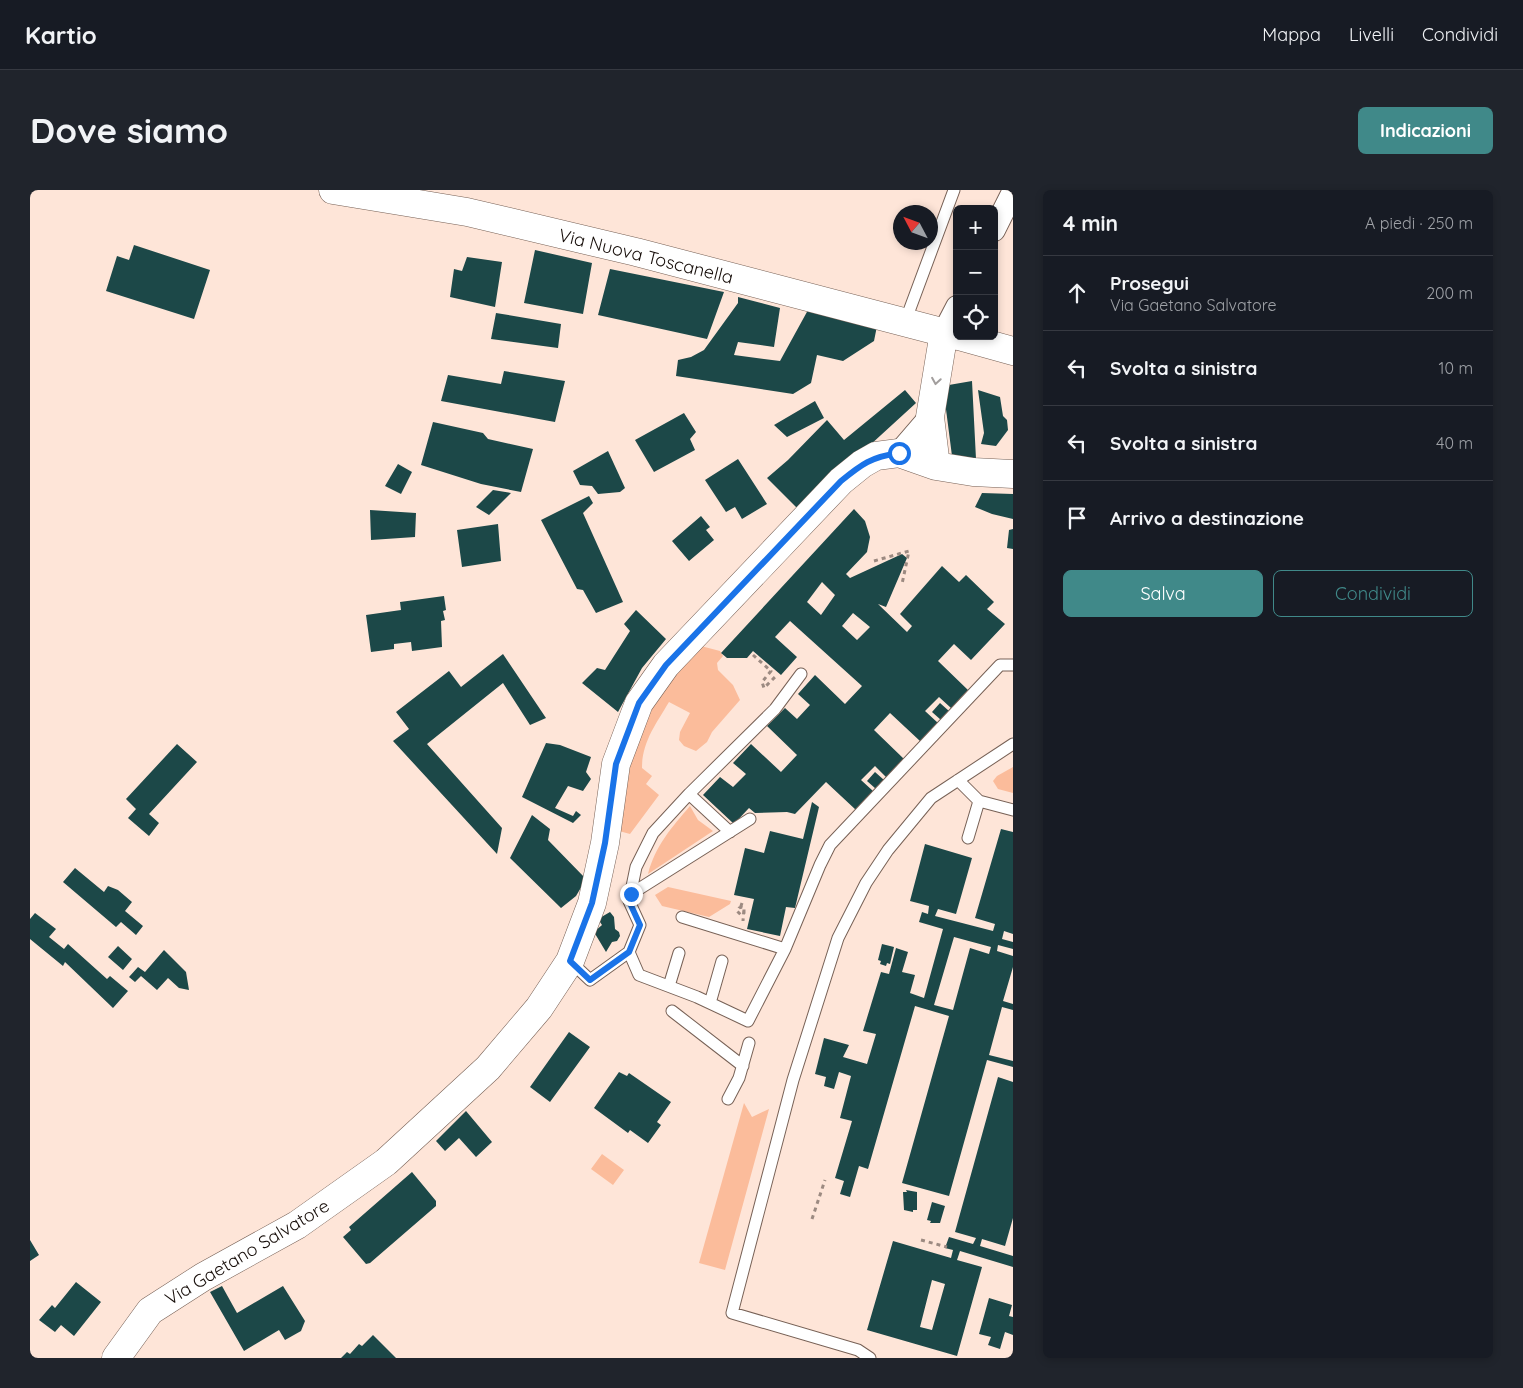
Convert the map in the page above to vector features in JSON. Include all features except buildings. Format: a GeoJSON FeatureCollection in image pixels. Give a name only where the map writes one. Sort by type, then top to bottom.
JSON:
{"type":"FeatureCollection","features":[{"type":"Feature","properties":{"kind":"street","name":"Via Nuova Toscanella"},"geometry":{"type":"LineString","coordinates":[[333,190],[467,212],[570,236],[953,335]]}},
{"type":"Feature","properties":{"kind":"street"},"geometry":{"type":"LineString","coordinates":[[998,222],[1013,192]]}},
{"type":"Feature","properties":{"kind":"street"},"geometry":{"type":"LineString","coordinates":[[936,466],[930,417],[953,335]]}},
{"type":"Feature","properties":{"kind":"street","name":"Via Nuova Toscanella"},"geometry":{"type":"LineString","coordinates":[[972,340],[1013,351]]}},
{"type":"Feature","properties":{"kind":"street"},"geometry":{"type":"LineString","coordinates":[[899,453],[930,417]]}},
{"type":"Feature","properties":{"kind":"street","name":"Via Gaetano Salvatore"},"geometry":{"type":"LineString","coordinates":[[116,1358],[150,1311],[203,1277],[297,1225],[386,1162],[488,1068],[539,1008],[570,961],[592,903],[605,843],[616,764],[639,703],[666,665],[841,481],[862,464],[876,456],[899,453],[936,466],[973,472],[1013,474]]}},
{"type":"Feature","properties":{"kind":"lane"},"geometry":{"type":"LineString","coordinates":[[905,323],[954,190]]}},
{"type":"Feature","properties":{"kind":"lane"},"geometry":{"type":"LineString","coordinates":[[629,952],[639,975],[710,1003],[748,1021],[785,949],[830,845],[1000,665],[1013,665]]}},
{"type":"Feature","properties":{"kind":"lane"},"geometry":{"type":"LineString","coordinates":[[570,961],[590,980],[629,952],[640,925],[629,901],[636,867],[653,834],[689,794],[775,709],[801,674]]}},
{"type":"Feature","properties":{"kind":"lane"},"geometry":{"type":"LineString","coordinates":[[870,1358],[858,1350],[732,1313],[793,1080],[838,938],[866,883],[888,850],[931,798],[1013,744]]}},
{"type":"Feature","properties":{"kind":"lane"},"geometry":{"type":"LineString","coordinates":[[958,780],[979,801],[1013,810]]}},
{"type":"Feature","properties":{"kind":"lane"},"geometry":{"type":"LineString","coordinates":[[689,794],[730,832]]}},
{"type":"Feature","properties":{"kind":"lane"},"geometry":{"type":"LineString","coordinates":[[968,838],[979,801]]}},
{"type":"Feature","properties":{"kind":"lane"},"geometry":{"type":"LineString","coordinates":[[631,894],[750,819]]}},
{"type":"Feature","properties":{"kind":"lane"},"geometry":{"type":"LineString","coordinates":[[682,918],[785,949]]}},
{"type":"Feature","properties":{"kind":"lane"},"geometry":{"type":"LineString","coordinates":[[668,986],[678,953]]}},
{"type":"Feature","properties":{"kind":"lane"},"geometry":{"type":"LineString","coordinates":[[710,1003],[722,961]]}},
{"type":"Feature","properties":{"kind":"lane"},"geometry":{"type":"LineString","coordinates":[[672,1012],[743,1066]]}},
{"type":"Feature","properties":{"kind":"lane"},"geometry":{"type":"LineString","coordinates":[[728,1099],[743,1066],[749,1043]]}},
{"type":"Feature","properties":{"kind":"path"},"geometry":{"type":"LineString","coordinates":[[874,561],[909,551],[902,584]]}},
{"type":"Feature","properties":{"kind":"path"},"geometry":{"type":"LineString","coordinates":[[753,655],[771,671],[762,682],[764,688],[775,677]]}},
{"type":"Feature","properties":{"kind":"path"},"geometry":{"type":"LineString","coordinates":[[742,903],[741,906],[742,908],[744,909],[744,913],[740,915],[738,911],[741,907],[743,907],[746,910]]}},
{"type":"Feature","properties":{"kind":"path"},"geometry":{"type":"LineString","coordinates":[[812,1219],[825,1180]]}},
{"type":"Feature","properties":{"kind":"path"},"geometry":{"type":"LineString","coordinates":[[921,1240],[947,1247]]}},
{"type":"Feature","properties":{"kind":"shaded area"},"geometry":{"type":"Polygon","coordinates":[[[697,645],[720,651],[723,656],[717,663],[718,670],[733,685],[740,700],[712,732],[707,742],[696,751],[684,746],[679,740],[680,732],[690,713],[669,702],[647,741],[642,768],[652,776],[646,784],[659,795],[630,834],[619,831],[626,764],[661,690],[697,645]]]}},
{"type":"Feature","properties":{"kind":"shaded area"},"geometry":{"type":"Polygon","coordinates":[[[1013,767],[1013,793],[998,789],[993,781],[997,776],[1013,767]]]}},
{"type":"Feature","properties":{"kind":"shaded area"},"geometry":{"type":"Polygon","coordinates":[[[690,806],[698,820],[713,831],[648,874],[660,846],[690,806]]]}},
{"type":"Feature","properties":{"kind":"shaded area"},"geometry":{"type":"Polygon","coordinates":[[[668,887],[731,901],[730,904],[709,917],[662,906],[655,895],[668,887]]]}},
{"type":"Feature","properties":{"kind":"shaded area"},"geometry":{"type":"Polygon","coordinates":[[[744,1103],[752,1117],[769,1109],[725,1270],[699,1263],[744,1103]]]}},
{"type":"Feature","properties":{"kind":"shaded area"},"geometry":{"type":"Polygon","coordinates":[[[602,1154],[624,1170],[613,1185],[591,1169],[602,1154]]]}},
{"type":"Feature","properties":{"kind":"route"},"geometry":{"type":"LineString","coordinates":[[631,894],[629,901],[640,925],[629,952],[590,980],[570,961],[592,903],[605,843],[616,764],[639,703],[666,665],[841,481],[862,464],[876,456],[899,453]]}}]}
